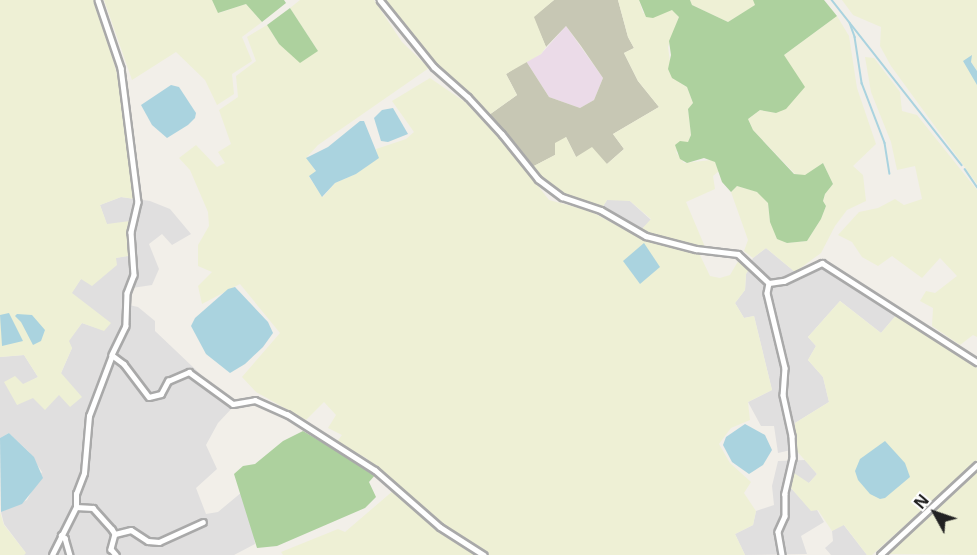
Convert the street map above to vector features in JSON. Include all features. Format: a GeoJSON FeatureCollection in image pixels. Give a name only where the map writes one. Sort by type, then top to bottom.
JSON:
{"type":"FeatureCollection","features":[{"type":"Feature","properties":{"kind":"street"},"geometry":{"type":"LineString","coordinates":[[52,555],[76,507],[76,494],[82,480],[85,463],[89,416],[112,355],[126,326],[127,292],[134,275],[130,232],[138,202],[121,68],[98,0]]}},
{"type":"Feature","properties":{"kind":"street"},"geometry":{"type":"LineString","coordinates":[[380,0],[434,67],[468,97],[544,185],[562,197],[601,210],[646,236],[696,249],[738,254],[769,283]]}},
{"type":"Feature","properties":{"kind":"street"},"geometry":{"type":"LineString","coordinates":[[769,283],[784,281],[822,262],[977,362]]}},
{"type":"Feature","properties":{"kind":"street"},"geometry":{"type":"LineString","coordinates":[[769,283],[766,293],[785,368],[783,395],[792,436],[794,458],[785,494],[785,516],[778,532],[782,555]]}},
{"type":"Feature","properties":{"kind":"street"},"geometry":{"type":"LineString","coordinates":[[112,355],[123,364],[149,397],[161,394],[168,381],[189,372],[233,404],[255,400],[287,414],[375,470],[440,527],[484,555]]}},
{"type":"Feature","properties":{"kind":"street"},"geometry":{"type":"LineString","coordinates":[[880,555],[977,465]]}},
{"type":"Feature","properties":{"kind":"street"},"geometry":{"type":"LineString","coordinates":[[76,507],[93,508],[115,534]]}},
{"type":"Feature","properties":{"kind":"street"},"geometry":{"type":"LineString","coordinates":[[115,534],[131,530],[148,541],[159,543],[203,522]]}},
{"type":"Feature","properties":{"kind":"street"},"geometry":{"type":"LineString","coordinates":[[115,534],[111,549],[116,555]]}},
{"type":"Feature","properties":{"kind":"street"},"geometry":{"type":"LineString","coordinates":[[61,535],[65,538],[70,555]]}},
{"type":"Feature","properties":{"kind":"shaded area"},"geometry":{"type":"Polygon","coordinates":[[[0,0],[96,0],[121,88],[135,199],[121,197],[100,205],[107,224],[130,221],[128,256],[116,258],[117,265],[92,286],[81,279],[72,293],[111,323],[104,331],[82,323],[69,341],[72,348],[61,373],[82,397],[70,407],[59,395],[45,410],[33,398],[17,405],[4,382],[15,376],[23,384],[38,377],[24,355],[0,357],[0,0]]]}},
{"type":"Feature","properties":{"kind":"shaded area"},"geometry":{"type":"Polygon","coordinates":[[[104,0],[212,0],[219,13],[246,4],[262,22],[242,37],[252,61],[232,74],[234,94],[217,105],[205,80],[176,52],[132,80],[104,0]]]}},
{"type":"Feature","properties":{"kind":"shaded area"},"geometry":{"type":"Polygon","coordinates":[[[300,0],[374,0],[402,42],[429,68],[318,145],[307,157],[316,172],[309,177],[323,197],[335,183],[356,174],[378,158],[376,149],[406,139],[414,132],[392,101],[430,78],[465,102],[510,150],[549,200],[590,211],[640,238],[698,251],[710,276],[720,278],[730,275],[740,258],[751,266],[746,274],[745,290],[735,303],[744,318],[754,316],[772,390],[748,402],[750,420],[731,428],[719,444],[730,463],[751,482],[744,493],[756,511],[753,525],[735,534],[745,555],[489,555],[440,523],[366,458],[337,442],[342,435],[328,428],[336,415],[324,402],[306,420],[256,392],[242,377],[280,333],[240,284],[202,304],[198,286],[212,272],[198,266],[198,245],[209,226],[208,212],[190,170],[179,158],[196,145],[217,167],[225,163],[218,152],[231,144],[219,110],[238,97],[236,76],[256,61],[247,37],[267,25],[279,44],[318,51],[290,8],[300,0]]]}},
{"type":"Feature","properties":{"kind":"shaded area"},"geometry":{"type":"Polygon","coordinates":[[[383,0],[554,0],[534,17],[546,47],[541,54],[506,74],[517,95],[489,115],[470,94],[435,65],[383,0]]]}},
{"type":"Feature","properties":{"kind":"shaded area"},"geometry":{"type":"Polygon","coordinates":[[[554,0],[618,0],[628,37],[634,48],[624,53],[638,81],[659,107],[613,134],[624,149],[607,164],[576,157],[566,137],[555,155],[532,167],[489,115],[517,95],[506,74],[526,61],[549,97],[580,108],[594,100],[603,78],[581,46],[566,26],[546,47],[533,17],[554,0]]]}},
{"type":"Feature","properties":{"kind":"shaded area"},"geometry":{"type":"Polygon","coordinates":[[[618,0],[639,0],[643,13],[673,10],[679,17],[668,47],[670,62],[680,83],[687,87],[693,103],[688,109],[691,135],[688,142],[676,152],[684,163],[711,160],[715,162],[719,171],[713,176],[715,189],[686,202],[705,247],[640,231],[651,219],[630,201],[607,200],[602,208],[563,195],[539,177],[532,167],[555,155],[555,143],[566,137],[576,157],[592,147],[607,164],[624,149],[613,134],[659,107],[638,81],[624,53],[634,48],[628,37],[618,0]]]}},
{"type":"Feature","properties":{"kind":"shaded area"},"geometry":{"type":"Polygon","coordinates":[[[690,0],[753,0],[756,5],[728,22],[692,5],[690,0]]]}},
{"type":"Feature","properties":{"kind":"shaded area"},"geometry":{"type":"Polygon","coordinates":[[[842,0],[977,0],[977,71],[968,57],[977,85],[977,184],[891,66],[880,46],[881,27],[853,15],[842,0]]]}},
{"type":"Feature","properties":{"kind":"shaded area"},"geometry":{"type":"Polygon","coordinates":[[[837,16],[849,36],[857,88],[876,144],[853,166],[863,175],[866,201],[847,210],[835,226],[821,253],[795,272],[766,248],[753,258],[744,251],[748,240],[731,192],[737,186],[758,192],[768,203],[770,222],[786,243],[807,241],[821,219],[826,206],[823,201],[825,194],[833,184],[823,163],[805,176],[795,174],[753,130],[748,119],[760,110],[776,113],[784,55],[837,16]]]}},
{"type":"Feature","properties":{"kind":"shaded area"},"geometry":{"type":"Polygon","coordinates":[[[566,26],[603,78],[594,100],[580,108],[549,97],[526,61],[541,54],[566,26]]]}},
{"type":"Feature","properties":{"kind":"shaded area"},"geometry":{"type":"Polygon","coordinates":[[[865,57],[874,58],[900,92],[902,111],[917,115],[977,190],[977,337],[973,335],[960,345],[932,326],[933,308],[920,301],[926,291],[935,293],[957,276],[940,258],[922,278],[892,256],[878,266],[862,257],[852,242],[838,235],[859,212],[878,208],[895,199],[904,205],[922,199],[915,166],[897,170],[891,142],[871,92],[865,57]]]}},
{"type":"Feature","properties":{"kind":"shaded area"},"geometry":{"type":"Polygon","coordinates":[[[121,197],[150,201],[170,209],[191,234],[172,245],[162,234],[149,244],[159,269],[152,285],[132,288],[129,305],[138,307],[155,321],[155,331],[234,406],[218,423],[206,445],[217,469],[196,488],[206,514],[218,512],[242,492],[255,544],[234,555],[24,555],[25,552],[4,524],[1,512],[27,500],[42,472],[29,452],[9,433],[0,438],[0,357],[24,355],[38,377],[23,385],[17,405],[61,373],[72,348],[68,341],[82,323],[103,330],[71,293],[81,279],[115,258],[127,256],[107,225],[100,205],[121,197]]]}},
{"type":"Feature","properties":{"kind":"shaded area"},"geometry":{"type":"Polygon","coordinates":[[[607,200],[630,201],[651,220],[640,231],[602,208],[607,200]]]}},
{"type":"Feature","properties":{"kind":"shaded area"},"geometry":{"type":"Polygon","coordinates":[[[766,248],[795,272],[800,280],[822,265],[898,313],[881,333],[840,301],[808,337],[816,346],[808,360],[823,377],[829,402],[795,423],[795,449],[778,453],[774,426],[761,426],[748,402],[772,390],[754,316],[744,318],[735,303],[745,290],[746,274],[753,258],[766,248]]]}},
{"type":"Feature","properties":{"kind":"shaded area"},"geometry":{"type":"Polygon","coordinates":[[[840,301],[881,333],[898,313],[977,368],[977,460],[872,555],[867,555],[844,525],[832,531],[818,510],[811,511],[791,488],[794,473],[809,483],[817,474],[795,449],[795,423],[829,402],[823,377],[808,360],[816,346],[808,337],[840,301]]]}},
{"type":"Feature","properties":{"kind":"shaded area"},"geometry":{"type":"Polygon","coordinates":[[[805,460],[817,474],[809,483],[791,488],[811,510],[817,510],[824,522],[801,536],[807,554],[745,555],[735,534],[753,525],[756,511],[774,505],[772,486],[778,461],[805,460]]]}},
{"type":"Feature","properties":{"kind":"shaded area"},"geometry":{"type":"Polygon","coordinates":[[[977,469],[977,555],[888,554],[913,526],[977,469]]]}},
{"type":"Feature","properties":{"kind":"shaded area"},"geometry":{"type":"Polygon","coordinates":[[[394,490],[433,528],[476,555],[283,555],[281,552],[338,529],[345,532],[394,490]]]}},
{"type":"Feature","properties":{"kind":"shaded area"},"geometry":{"type":"Polygon","coordinates":[[[0,512],[4,525],[26,553],[24,555],[0,555],[0,512]]]}},
{"type":"Feature","properties":{"kind":"shaded area"},"geometry":{"type":"Polygon","coordinates":[[[843,524],[867,555],[831,555],[825,548],[833,541],[832,531],[843,524]]]}},
{"type":"Feature","properties":{"kind":"green space"},"geometry":{"type":"Polygon","coordinates":[[[212,0],[284,0],[286,3],[262,22],[246,4],[218,13],[212,0]]]}},
{"type":"Feature","properties":{"kind":"green space"},"geometry":{"type":"Polygon","coordinates":[[[639,0],[690,0],[692,5],[728,22],[755,5],[753,0],[824,0],[837,16],[784,55],[805,87],[786,109],[776,113],[760,110],[748,119],[753,130],[794,174],[805,175],[823,163],[833,184],[825,194],[823,201],[826,206],[821,219],[807,241],[787,243],[777,239],[770,222],[768,203],[757,192],[737,186],[731,192],[722,182],[715,162],[704,158],[687,163],[680,159],[675,145],[680,141],[688,142],[691,135],[688,109],[693,103],[687,87],[672,78],[668,69],[671,55],[669,41],[679,17],[672,10],[653,18],[646,17],[639,0]]]}},
{"type":"Feature","properties":{"kind":"green space"},"geometry":{"type":"Polygon","coordinates":[[[290,8],[318,51],[300,63],[279,44],[267,25],[290,8]]]}},
{"type":"Feature","properties":{"kind":"green space"},"geometry":{"type":"Polygon","coordinates":[[[303,431],[376,474],[369,482],[376,497],[365,508],[277,546],[257,548],[234,474],[243,466],[255,464],[283,441],[303,431]]]}},
{"type":"Feature","properties":{"kind":"water"},"geometry":{"type":"Polygon","coordinates":[[[972,55],[971,62],[977,71],[977,85],[963,61],[972,55]]]}},
{"type":"Feature","properties":{"kind":"water"},"geometry":{"type":"Polygon","coordinates":[[[171,85],[179,87],[196,113],[195,118],[188,125],[167,138],[152,125],[141,105],[171,85]]]}},
{"type":"Feature","properties":{"kind":"water"},"geometry":{"type":"Polygon","coordinates":[[[393,108],[408,134],[388,142],[381,141],[374,118],[382,110],[393,108]]]}},
{"type":"Feature","properties":{"kind":"water"},"geometry":{"type":"Polygon","coordinates":[[[360,121],[364,121],[379,158],[356,174],[335,183],[322,197],[309,176],[316,171],[306,158],[328,147],[360,121]]]}},
{"type":"Feature","properties":{"kind":"water"},"geometry":{"type":"Polygon","coordinates":[[[644,243],[660,267],[640,284],[623,261],[644,243]]]}},
{"type":"Feature","properties":{"kind":"water"},"geometry":{"type":"Polygon","coordinates":[[[235,287],[268,322],[273,333],[263,347],[245,364],[230,373],[206,354],[191,326],[195,318],[228,289],[235,287]]]}},
{"type":"Feature","properties":{"kind":"water"},"geometry":{"type":"Polygon","coordinates":[[[9,313],[23,341],[2,346],[0,315],[9,313]]]}},
{"type":"Feature","properties":{"kind":"water"},"geometry":{"type":"Polygon","coordinates":[[[17,314],[32,315],[45,330],[41,341],[33,345],[21,322],[15,316],[17,314]]]}},
{"type":"Feature","properties":{"kind":"water"},"geometry":{"type":"Polygon","coordinates":[[[745,424],[765,435],[772,450],[763,465],[749,474],[732,462],[723,445],[726,437],[745,424]]]}},
{"type":"Feature","properties":{"kind":"water"},"geometry":{"type":"Polygon","coordinates":[[[9,433],[34,457],[43,478],[22,504],[1,512],[0,438],[9,433]]]}},
{"type":"Feature","properties":{"kind":"water"},"geometry":{"type":"Polygon","coordinates":[[[885,441],[905,463],[910,477],[885,498],[880,499],[870,494],[858,480],[855,471],[860,459],[885,441]]]}},
{"type":"Feature","properties":{"kind":"waterway"},"geometry":{"type":"LineString","coordinates":[[832,0],[962,165]]}},
{"type":"Feature","properties":{"kind":"waterway"},"geometry":{"type":"LineString","coordinates":[[850,23],[855,37],[862,83],[885,143],[890,174]]}},
{"type":"Feature","properties":{"kind":"waterway"},"geometry":{"type":"LineString","coordinates":[[965,169],[977,187]]}}]}
